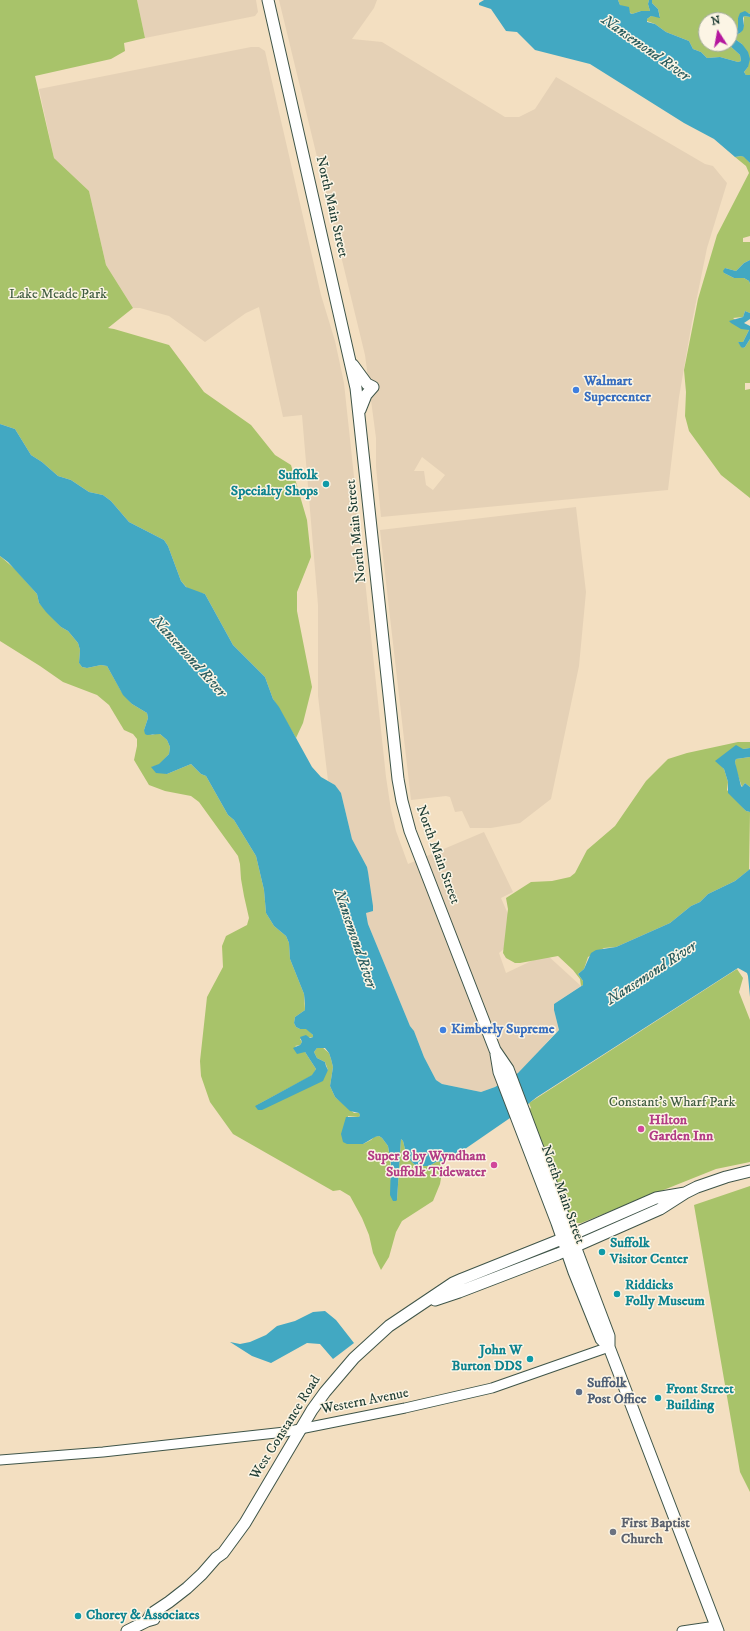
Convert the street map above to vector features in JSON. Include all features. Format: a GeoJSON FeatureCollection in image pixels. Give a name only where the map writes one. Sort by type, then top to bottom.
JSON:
{"type":"FeatureCollection","features":[{"type":"Feature","properties":{"kind":"main road","name":"North Main Street"},"geometry":{"type":"LineString","coordinates":[[268,0],[356,388],[402,801],[410,831],[571,1248],[610,1336],[609,1346],[717,1628]]}},
{"type":"Feature","properties":{"kind":"main road"},"geometry":{"type":"LineString","coordinates":[[351,363],[367,384],[373,387],[366,395],[359,417]]}},
{"type":"Feature","properties":{"kind":"main road"},"geometry":{"type":"LineString","coordinates":[[684,1193],[719,1179],[750,1171]]}},
{"type":"Feature","properties":{"kind":"main road","name":"West Constance Road"},"geometry":{"type":"LineString","coordinates":[[127,1631],[165,1613],[193,1592],[222,1560],[224,1553],[245,1523],[325,1392],[354,1358],[388,1326],[457,1281],[567,1237],[656,1198],[684,1193]]}},
{"type":"Feature","properties":{"kind":"main road","name":"West Constance Road"},"geometry":{"type":"LineString","coordinates":[[424,1303],[463,1291],[571,1248],[660,1209],[684,1193]]}},
{"type":"Feature","properties":{"kind":"street","name":"Western Avenue"},"geometry":{"type":"LineString","coordinates":[[0,1460],[103,1452],[285,1432],[405,1408],[492,1388],[609,1346]]}},
{"type":"Feature","properties":{"kind":"street"},"geometry":{"type":"LineString","coordinates":[[682,1631],[717,1628]]}},
{"type":"Feature","properties":{"kind":"shaded area"},"geometry":{"type":"Polygon","coordinates":[[[137,0],[256,0],[258,12],[255,16],[145,38],[137,0]]]}},
{"type":"Feature","properties":{"kind":"shaded area"},"geometry":{"type":"Polygon","coordinates":[[[279,0],[377,0],[374,8],[352,39],[382,42],[505,117],[519,117],[535,109],[556,77],[705,164],[713,166],[727,183],[707,248],[692,322],[679,397],[668,490],[381,517],[376,467],[376,438],[365,355],[279,0]],[[422,457],[414,471],[424,471],[426,485],[433,490],[445,475],[422,457]]]}},
{"type":"Feature","properties":{"kind":"shaded area"},"geometry":{"type":"Polygon","coordinates":[[[251,47],[259,47],[265,51],[321,295],[335,341],[344,383],[386,777],[396,831],[408,864],[484,832],[513,892],[501,898],[518,937],[499,953],[506,973],[546,954],[581,986],[554,1004],[559,1030],[533,1058],[518,1073],[495,1087],[481,1092],[442,1084],[436,1080],[424,1057],[414,1031],[410,1026],[368,924],[366,913],[370,891],[367,867],[352,839],[341,793],[335,785],[328,781],[318,696],[318,605],[302,415],[283,417],[259,307],[246,313],[205,342],[169,316],[140,308],[133,308],[106,265],[89,191],[54,158],[39,89],[251,47]]]}},
{"type":"Feature","properties":{"kind":"shaded area"},"geometry":{"type":"Polygon","coordinates":[[[576,507],[586,592],[579,666],[551,799],[520,823],[491,828],[470,828],[462,811],[455,812],[450,797],[446,796],[411,800],[380,530],[576,507]]]}},
{"type":"Feature","properties":{"kind":"green space","name":"Lake Meade Park"},"geometry":{"type":"Polygon","coordinates":[[[0,0],[137,0],[145,38],[124,43],[125,51],[111,59],[35,76],[54,158],[89,191],[106,265],[133,308],[108,328],[169,345],[204,392],[251,425],[275,455],[291,465],[307,520],[311,557],[297,592],[297,611],[312,687],[303,723],[296,738],[273,699],[265,677],[233,645],[205,594],[189,590],[181,581],[168,546],[164,540],[129,522],[111,501],[103,495],[89,492],[71,480],[58,476],[42,462],[31,455],[15,429],[0,424],[0,0]]]}},
{"type":"Feature","properties":{"kind":"green space"},"geometry":{"type":"Polygon","coordinates":[[[618,0],[649,0],[648,4],[650,11],[641,11],[632,14],[620,5],[618,0]]]}},
{"type":"Feature","properties":{"kind":"green space"},"geometry":{"type":"Polygon","coordinates":[[[652,0],[750,0],[750,14],[748,13],[738,18],[738,12],[698,12],[698,51],[693,49],[689,41],[666,32],[655,24],[647,21],[647,19],[651,16],[660,17],[658,9],[652,3],[652,0]]]}},
{"type":"Feature","properties":{"kind":"green space"},"geometry":{"type":"Polygon","coordinates":[[[744,16],[750,17],[750,75],[746,75],[744,72],[748,67],[742,44],[738,41],[738,34],[744,26],[744,16]]]}},
{"type":"Feature","properties":{"kind":"green space"},"geometry":{"type":"Polygon","coordinates":[[[701,52],[737,52],[740,55],[741,61],[738,62],[720,57],[707,58],[701,52]]]}},
{"type":"Feature","properties":{"kind":"green space"},"geometry":{"type":"Polygon","coordinates":[[[735,157],[745,157],[750,163],[750,236],[743,238],[743,242],[750,242],[750,260],[744,263],[736,271],[725,268],[724,273],[734,278],[744,278],[749,281],[750,284],[750,313],[745,311],[743,317],[733,318],[749,330],[743,342],[738,342],[743,348],[750,339],[750,383],[745,383],[745,390],[750,389],[750,498],[721,475],[689,431],[685,416],[686,392],[684,370],[698,299],[717,235],[749,173],[746,166],[735,157]]]}},
{"type":"Feature","properties":{"kind":"green space"},"geometry":{"type":"Polygon","coordinates":[[[0,556],[16,570],[37,594],[39,603],[61,627],[68,631],[78,643],[80,650],[79,663],[82,667],[87,668],[101,665],[107,666],[121,691],[132,704],[147,713],[148,718],[144,730],[152,735],[160,734],[167,740],[170,747],[169,754],[159,765],[152,767],[167,774],[191,764],[201,774],[206,776],[228,815],[234,820],[256,856],[264,890],[266,913],[274,926],[286,936],[289,943],[290,959],[304,994],[305,1010],[295,1017],[294,1023],[296,1027],[300,1029],[306,1028],[313,1035],[313,1037],[300,1039],[302,1042],[300,1045],[295,1046],[305,1052],[316,1069],[313,1075],[255,1106],[328,1070],[325,1062],[317,1058],[314,1052],[317,1048],[322,1047],[329,1053],[331,1059],[333,1067],[330,1086],[335,1097],[354,1113],[359,1113],[360,1116],[348,1116],[347,1144],[363,1144],[374,1137],[379,1136],[382,1138],[388,1146],[391,1168],[389,1174],[397,1200],[401,1139],[409,1159],[416,1166],[429,1166],[436,1162],[444,1161],[440,1184],[433,1201],[402,1221],[396,1232],[389,1257],[381,1270],[373,1253],[369,1235],[362,1218],[350,1196],[340,1190],[333,1191],[233,1134],[210,1102],[201,1076],[200,1061],[207,997],[223,967],[222,946],[226,936],[247,925],[249,918],[238,856],[199,802],[191,796],[165,791],[149,785],[134,760],[137,739],[133,734],[124,730],[109,705],[97,695],[63,682],[0,641],[0,556]]]}},
{"type":"Feature","properties":{"kind":"green space"},"geometry":{"type":"Polygon","coordinates":[[[738,742],[750,742],[750,748],[743,749],[719,763],[724,769],[728,782],[727,790],[746,811],[750,812],[749,870],[735,881],[708,894],[700,902],[691,906],[670,923],[616,947],[604,948],[588,957],[584,969],[578,974],[583,981],[583,985],[581,986],[580,979],[558,956],[520,963],[515,963],[506,958],[503,953],[508,909],[506,898],[531,882],[552,881],[570,877],[575,873],[587,850],[615,826],[646,781],[668,759],[687,753],[738,742]]]}},
{"type":"Feature","properties":{"kind":"green space"},"geometry":{"type":"Polygon","coordinates":[[[750,757],[750,787],[745,783],[742,787],[735,762],[736,759],[750,757]]]}},
{"type":"Feature","properties":{"kind":"green space","name":"Constant's Wharf Park"},"geometry":{"type":"Polygon","coordinates":[[[737,969],[743,978],[739,992],[750,1020],[750,1162],[716,1169],[581,1223],[576,1223],[571,1219],[529,1109],[531,1108],[529,1103],[737,969]]]}},
{"type":"Feature","properties":{"kind":"green space"},"geometry":{"type":"Polygon","coordinates":[[[750,1186],[750,1492],[740,1472],[694,1205],[750,1186]]]}},
{"type":"Feature","properties":{"kind":"water","name":"Nansemond River"},"geometry":{"type":"Polygon","coordinates":[[[484,0],[618,0],[620,5],[629,7],[630,13],[632,14],[641,11],[650,11],[648,4],[649,0],[652,0],[652,3],[658,9],[660,18],[651,16],[647,19],[647,22],[655,24],[666,32],[689,41],[693,49],[701,52],[707,58],[720,57],[738,62],[741,61],[740,55],[737,52],[738,52],[738,41],[748,52],[750,59],[748,67],[744,72],[746,75],[750,75],[750,163],[744,157],[735,157],[714,139],[684,123],[590,64],[535,50],[517,32],[506,31],[491,9],[479,5],[479,3],[484,0]]]}},
{"type":"Feature","properties":{"kind":"water"},"geometry":{"type":"Polygon","coordinates":[[[745,11],[750,14],[750,17],[744,16],[744,26],[738,34],[738,18],[740,13],[745,11]]]}},
{"type":"Feature","properties":{"kind":"water"},"geometry":{"type":"Polygon","coordinates":[[[750,260],[750,284],[749,281],[744,278],[734,278],[723,271],[725,268],[736,271],[744,263],[750,260]]]}},
{"type":"Feature","properties":{"kind":"water"},"geometry":{"type":"Polygon","coordinates":[[[745,311],[750,313],[750,319],[744,323],[750,326],[750,339],[743,348],[738,342],[743,342],[749,330],[741,329],[729,321],[743,317],[745,311]]]}},
{"type":"Feature","properties":{"kind":"water","name":"Nansemond River"},"geometry":{"type":"Polygon","coordinates":[[[0,424],[15,429],[31,455],[42,462],[58,476],[71,480],[89,492],[103,495],[111,501],[129,522],[164,540],[168,546],[181,581],[186,587],[205,594],[233,645],[265,677],[273,699],[279,707],[312,767],[321,777],[335,785],[341,793],[352,839],[367,867],[373,906],[373,911],[366,913],[368,924],[410,1026],[414,1031],[424,1057],[436,1080],[442,1084],[481,1092],[495,1087],[518,1073],[559,1030],[554,1004],[583,985],[583,981],[578,974],[584,969],[591,953],[596,950],[616,947],[670,923],[691,906],[700,902],[708,894],[735,881],[750,869],[750,997],[747,973],[738,968],[537,1097],[510,1118],[449,1160],[436,1162],[429,1166],[416,1166],[409,1159],[401,1139],[396,1201],[393,1201],[390,1195],[391,1164],[388,1146],[382,1138],[379,1136],[375,1137],[363,1144],[347,1144],[343,1142],[341,1134],[346,1117],[360,1116],[359,1113],[350,1111],[335,1097],[330,1086],[333,1067],[329,1053],[325,1048],[317,1048],[314,1052],[317,1058],[325,1062],[328,1070],[323,1081],[262,1110],[258,1110],[255,1106],[312,1075],[316,1069],[305,1052],[297,1054],[293,1048],[300,1045],[302,1042],[300,1037],[306,1035],[310,1038],[313,1037],[313,1035],[306,1029],[296,1027],[294,1023],[295,1017],[305,1010],[305,1004],[304,994],[290,959],[289,943],[286,936],[274,926],[266,913],[264,890],[256,856],[234,820],[228,815],[206,776],[201,774],[191,764],[167,774],[156,773],[151,767],[159,764],[169,754],[170,747],[167,740],[160,734],[145,734],[144,730],[148,718],[147,713],[132,704],[123,695],[107,666],[101,665],[87,668],[82,667],[79,663],[80,650],[78,643],[68,631],[61,627],[46,612],[39,603],[37,594],[8,562],[0,556],[0,424]]]}},
{"type":"Feature","properties":{"kind":"water"},"geometry":{"type":"Polygon","coordinates":[[[736,745],[743,749],[750,748],[750,757],[736,759],[735,762],[741,786],[742,787],[745,783],[750,787],[750,812],[746,811],[728,793],[728,782],[724,769],[715,761],[736,745]]]}},
{"type":"Feature","properties":{"kind":"water"},"geometry":{"type":"Polygon","coordinates":[[[325,1311],[336,1320],[354,1343],[333,1359],[320,1344],[307,1343],[271,1363],[252,1356],[230,1342],[240,1344],[250,1342],[266,1335],[277,1326],[295,1321],[313,1312],[325,1311]]]}},
{"type":"Feature","properties":{"kind":"place","name":"Walmart Supercenter"},"geometry":{"type":"Point","coordinates":[576,390]}},
{"type":"Feature","properties":{"kind":"place","name":"Suffolk Specialty Shops"},"geometry":{"type":"Point","coordinates":[326,484]}},
{"type":"Feature","properties":{"kind":"place","name":"Kimberly Supreme"},"geometry":{"type":"Point","coordinates":[443,1030]}},
{"type":"Feature","properties":{"kind":"place","name":"Hilton Garden Inn"},"geometry":{"type":"Point","coordinates":[641,1129]}},
{"type":"Feature","properties":{"kind":"place","name":"Super 8 by Wyndham Suffolk Tidewater"},"geometry":{"type":"Point","coordinates":[494,1165]}},
{"type":"Feature","properties":{"kind":"place","name":"Suffolk Visitor Center"},"geometry":{"type":"Point","coordinates":[602,1252]}},
{"type":"Feature","properties":{"kind":"place","name":"Riddicks Folly Museum"},"geometry":{"type":"Point","coordinates":[617,1294]}},
{"type":"Feature","properties":{"kind":"place","name":"John W Burton DDS"},"geometry":{"type":"Point","coordinates":[530,1359]}},
{"type":"Feature","properties":{"kind":"place","name":"Suffolk Post Office"},"geometry":{"type":"Point","coordinates":[579,1392]}},
{"type":"Feature","properties":{"kind":"place","name":"Front Street Building"},"geometry":{"type":"Point","coordinates":[658,1398]}},
{"type":"Feature","properties":{"kind":"place","name":"First Baptist Church"},"geometry":{"type":"Point","coordinates":[613,1532]}},
{"type":"Feature","properties":{"kind":"place","name":"Chorey & Associates"},"geometry":{"type":"Point","coordinates":[78,1616]}}]}
